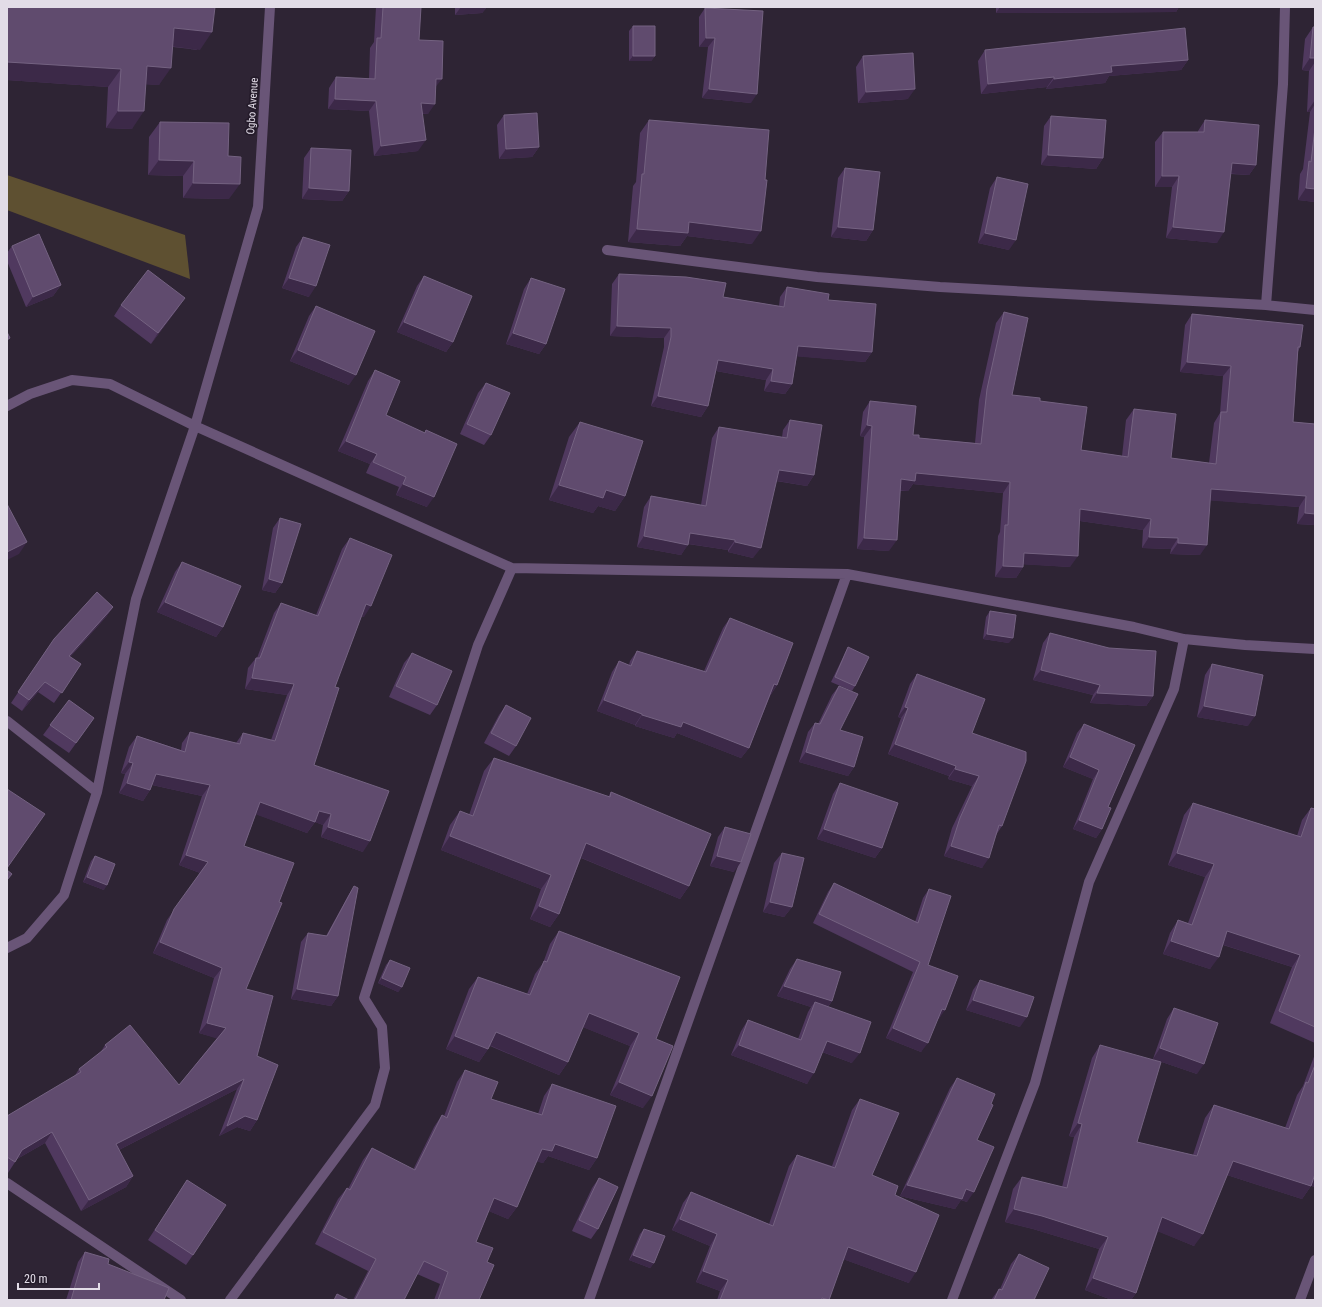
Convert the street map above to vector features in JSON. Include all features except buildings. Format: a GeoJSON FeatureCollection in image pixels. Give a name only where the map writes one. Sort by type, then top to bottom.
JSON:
{"type":"FeatureCollection","features":[{"type":"Feature","properties":{"kind":"street","name":"Ogbo Avenue"},"geometry":{"type":"LineString","coordinates":[[7,948],[27,938],[64,895],[97,792],[136,599],[196,426],[258,207],[270,7]]}},
{"type":"Feature","properties":{"kind":"street"},"geometry":{"type":"LineString","coordinates":[[1266,305],[1283,84],[1285,7]]}},
{"type":"Feature","properties":{"kind":"street"},"geometry":{"type":"LineString","coordinates":[[607,250],[817,277],[940,286],[1266,305],[1315,310]]}},
{"type":"Feature","properties":{"kind":"street"},"geometry":{"type":"LineString","coordinates":[[7,406],[30,394],[72,380],[110,384],[196,426],[512,568],[847,574],[1134,627],[1184,639],[1246,645],[1315,649]]}},
{"type":"Feature","properties":{"kind":"street"},"geometry":{"type":"LineString","coordinates":[[230,1300],[375,1105],[385,1068],[382,1027],[364,998],[478,645],[512,568]]}},
{"type":"Feature","properties":{"kind":"street"},"geometry":{"type":"LineString","coordinates":[[589,1300],[847,574]]}},
{"type":"Feature","properties":{"kind":"street"},"geometry":{"type":"LineString","coordinates":[[952,1300],[1035,1083],[1089,882],[1174,689],[1184,639]]}},
{"type":"Feature","properties":{"kind":"street"},"geometry":{"type":"LineString","coordinates":[[7,721],[97,792]]}},
{"type":"Feature","properties":{"kind":"street"},"geometry":{"type":"LineString","coordinates":[[7,1183],[181,1300]]}},
{"type":"Feature","properties":{"kind":"street"},"geometry":{"type":"LineString","coordinates":[[1300,1300],[1315,1260]]}},
{"type":"Feature","properties":{"kind":"shaded area"},"geometry":{"type":"Polygon","coordinates":[[[7,175],[185,235],[190,279],[7,210],[7,175]]]}}]}
